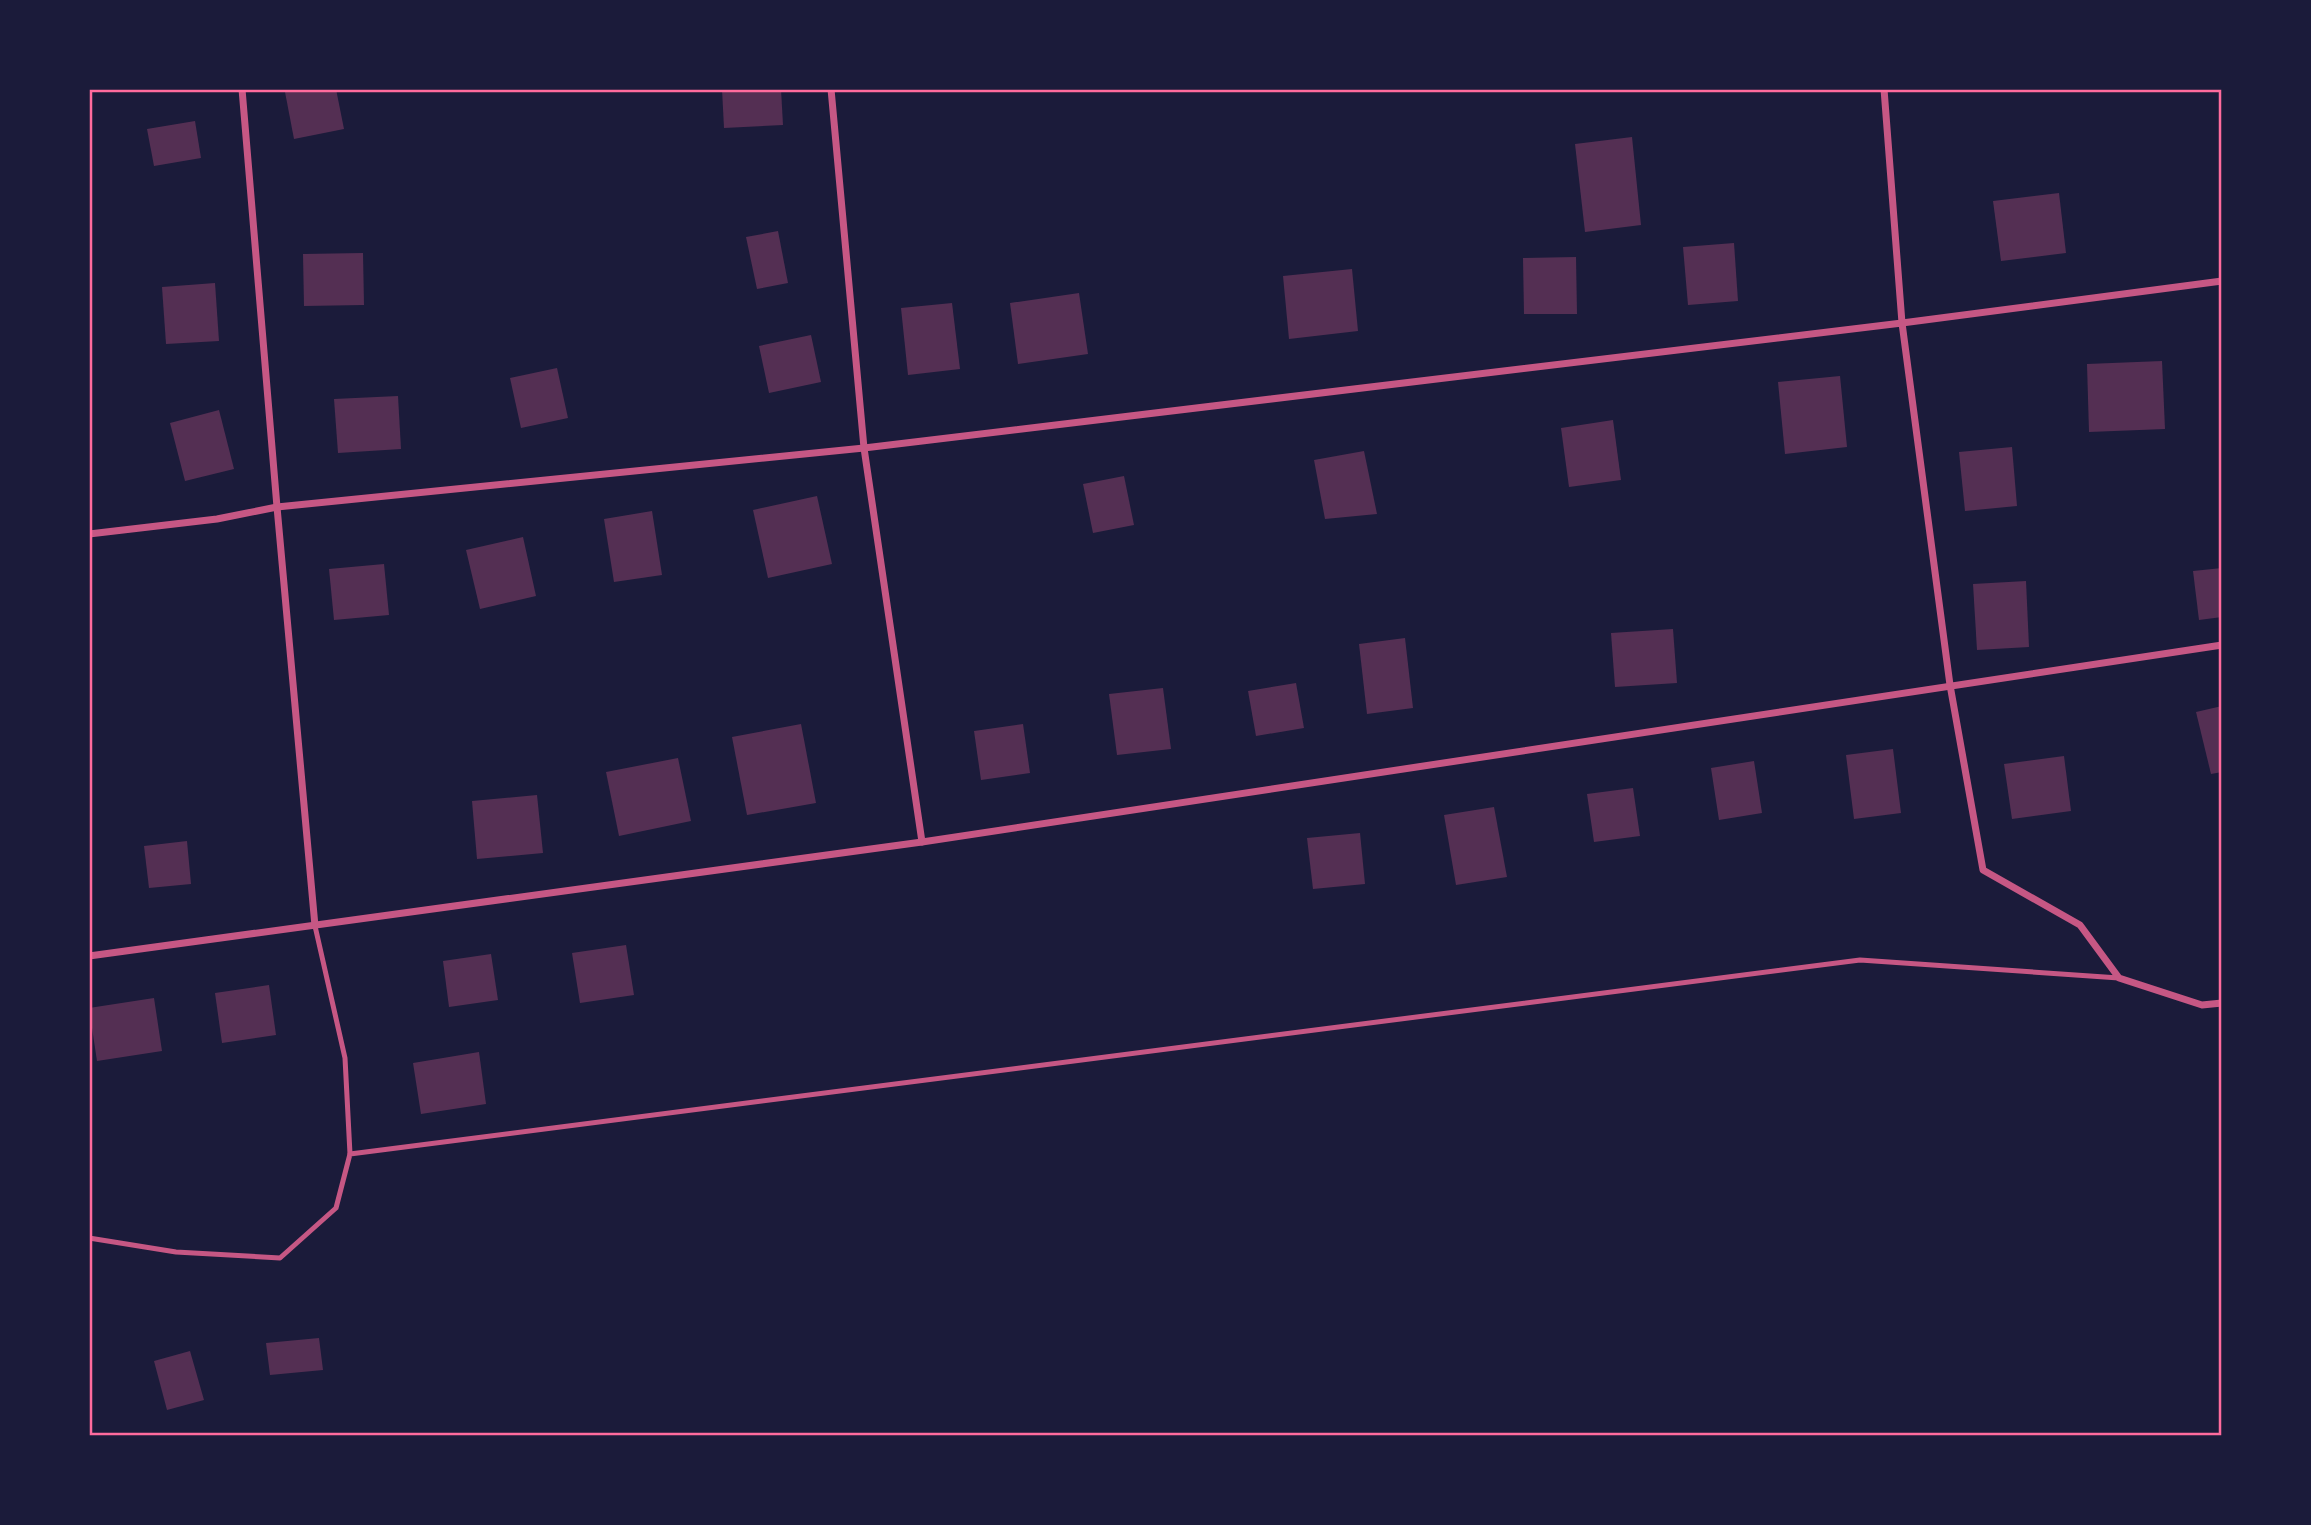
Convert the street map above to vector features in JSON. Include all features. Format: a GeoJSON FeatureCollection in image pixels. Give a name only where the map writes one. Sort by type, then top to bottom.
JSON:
{"type":"FeatureCollection","features":[{"type":"Feature","properties":{"kind":"street"},"geometry":{"type":"LineString","coordinates":[[242,89],[315,926]]}},
{"type":"Feature","properties":{"kind":"street"},"geometry":{"type":"LineString","coordinates":[[831,89],[864,448],[922,842]]}},
{"type":"Feature","properties":{"kind":"street"},"geometry":{"type":"LineString","coordinates":[[1884,89],[1902,323],[1950,685],[1983,870],[2080,925],[2119,978],[2202,1005],[2222,1003]]}},
{"type":"Feature","properties":{"kind":"street"},"geometry":{"type":"LineString","coordinates":[[89,534],[217,519],[277,506],[864,448],[1902,323],[2222,281]]}},
{"type":"Feature","properties":{"kind":"street"},"geometry":{"type":"LineString","coordinates":[[89,956],[922,842],[2222,645]]}},
{"type":"Feature","properties":{"kind":"lane"},"geometry":{"type":"LineString","coordinates":[[89,1238],[176,1252],[280,1258],[336,1208],[351,1154],[345,1058],[315,926]]}},
{"type":"Feature","properties":{"kind":"lane"},"geometry":{"type":"LineString","coordinates":[[351,1154],[1860,960],[2119,978]]}},
{"type":"Feature","properties":{"kind":"building"},"geometry":{"type":"Polygon","coordinates":[[[299,89],[336,89],[344,129],[294,139],[285,92],[299,89]]]}},
{"type":"Feature","properties":{"kind":"building"},"geometry":{"type":"Polygon","coordinates":[[[722,89],[781,89],[783,125],[724,128],[722,89]]]}},
{"type":"Feature","properties":{"kind":"building"},"geometry":{"type":"Polygon","coordinates":[[[195,121],[201,158],[154,166],[147,129],[195,121]]]}},
{"type":"Feature","properties":{"kind":"building"},"geometry":{"type":"Polygon","coordinates":[[[1632,137],[1641,225],[1585,232],[1575,144],[1632,137]]]}},
{"type":"Feature","properties":{"kind":"building"},"geometry":{"type":"Polygon","coordinates":[[[2059,193],[2066,253],[2001,261],[1993,201],[2059,193]]]}},
{"type":"Feature","properties":{"kind":"building"},"geometry":{"type":"Polygon","coordinates":[[[778,231],[788,283],[757,289],[746,237],[778,231]]]}},
{"type":"Feature","properties":{"kind":"building"},"geometry":{"type":"Polygon","coordinates":[[[1734,243],[1738,301],[1688,305],[1683,247],[1734,243]]]}},
{"type":"Feature","properties":{"kind":"building"},"geometry":{"type":"Polygon","coordinates":[[[363,253],[364,305],[304,306],[303,254],[363,253]]]}},
{"type":"Feature","properties":{"kind":"building"},"geometry":{"type":"Polygon","coordinates":[[[1576,257],[1577,314],[1524,314],[1523,258],[1576,257]]]}},
{"type":"Feature","properties":{"kind":"building"},"geometry":{"type":"Polygon","coordinates":[[[1352,269],[1358,331],[1289,339],[1283,276],[1352,269]]]}},
{"type":"Feature","properties":{"kind":"building"},"geometry":{"type":"Polygon","coordinates":[[[215,283],[219,341],[166,344],[162,287],[215,283]]]}},
{"type":"Feature","properties":{"kind":"building"},"geometry":{"type":"Polygon","coordinates":[[[1079,293],[1088,354],[1018,364],[1010,303],[1079,293]]]}},
{"type":"Feature","properties":{"kind":"building"},"geometry":{"type":"Polygon","coordinates":[[[952,303],[960,369],[908,375],[901,308],[952,303]]]}},
{"type":"Feature","properties":{"kind":"building"},"geometry":{"type":"Polygon","coordinates":[[[811,335],[821,382],[769,393],[759,346],[811,335]]]}},
{"type":"Feature","properties":{"kind":"building"},"geometry":{"type":"Polygon","coordinates":[[[2162,361],[2165,429],[2089,432],[2087,364],[2162,361]]]}},
{"type":"Feature","properties":{"kind":"building"},"geometry":{"type":"Polygon","coordinates":[[[557,368],[568,418],[521,428],[510,378],[557,368]]]}},
{"type":"Feature","properties":{"kind":"building"},"geometry":{"type":"Polygon","coordinates":[[[1840,376],[1847,447],[1785,454],[1778,382],[1840,376]]]}},
{"type":"Feature","properties":{"kind":"building"},"geometry":{"type":"Polygon","coordinates":[[[398,396],[401,449],[338,453],[334,399],[398,396]]]}},
{"type":"Feature","properties":{"kind":"building"},"geometry":{"type":"Polygon","coordinates":[[[219,410],[234,469],[185,481],[170,423],[219,410]]]}},
{"type":"Feature","properties":{"kind":"building"},"geometry":{"type":"Polygon","coordinates":[[[1613,420],[1621,480],[1569,487],[1561,428],[1613,420]]]}},
{"type":"Feature","properties":{"kind":"building"},"geometry":{"type":"Polygon","coordinates":[[[2012,447],[2017,506],[1965,511],[1959,452],[2012,447]]]}},
{"type":"Feature","properties":{"kind":"building"},"geometry":{"type":"Polygon","coordinates":[[[1364,451],[1377,514],[1325,519],[1314,460],[1364,451]]]}},
{"type":"Feature","properties":{"kind":"building"},"geometry":{"type":"Polygon","coordinates":[[[1124,476],[1134,525],[1093,533],[1083,484],[1124,476]]]}},
{"type":"Feature","properties":{"kind":"building"},"geometry":{"type":"Polygon","coordinates":[[[817,496],[832,564],[768,578],[753,510],[817,496]]]}},
{"type":"Feature","properties":{"kind":"building"},"geometry":{"type":"Polygon","coordinates":[[[652,511],[662,575],[614,582],[604,519],[652,511]]]}},
{"type":"Feature","properties":{"kind":"building"},"geometry":{"type":"Polygon","coordinates":[[[523,537],[536,596],[480,609],[466,550],[523,537]]]}},
{"type":"Feature","properties":{"kind":"building"},"geometry":{"type":"Polygon","coordinates":[[[384,564],[389,615],[334,620],[329,569],[384,564]]]}},
{"type":"Feature","properties":{"kind":"building"},"geometry":{"type":"Polygon","coordinates":[[[2222,568],[2222,617],[2199,620],[2193,571],[2222,568]]]}},
{"type":"Feature","properties":{"kind":"building"},"geometry":{"type":"Polygon","coordinates":[[[2026,581],[2029,647],[1977,650],[1973,584],[2026,581]]]}},
{"type":"Feature","properties":{"kind":"building"},"geometry":{"type":"Polygon","coordinates":[[[1673,629],[1677,683],[1615,687],[1611,633],[1673,629]]]}},
{"type":"Feature","properties":{"kind":"building"},"geometry":{"type":"Polygon","coordinates":[[[1405,638],[1413,708],[1367,714],[1359,644],[1405,638]]]}},
{"type":"Feature","properties":{"kind":"building"},"geometry":{"type":"Polygon","coordinates":[[[1296,683],[1304,728],[1256,736],[1248,691],[1296,683]]]}},
{"type":"Feature","properties":{"kind":"building"},"geometry":{"type":"Polygon","coordinates":[[[1163,688],[1171,749],[1117,755],[1109,694],[1163,688]]]}},
{"type":"Feature","properties":{"kind":"building"},"geometry":{"type":"Polygon","coordinates":[[[2222,706],[2222,772],[2211,774],[2196,712],[2222,706]]]}},
{"type":"Feature","properties":{"kind":"building"},"geometry":{"type":"Polygon","coordinates":[[[801,724],[816,803],[747,815],[732,737],[801,724]]]}},
{"type":"Feature","properties":{"kind":"building"},"geometry":{"type":"Polygon","coordinates":[[[1023,724],[1030,773],[981,780],[974,731],[1023,724]]]}},
{"type":"Feature","properties":{"kind":"building"},"geometry":{"type":"Polygon","coordinates":[[[1893,749],[1901,813],[1854,819],[1846,755],[1893,749]]]}},
{"type":"Feature","properties":{"kind":"building"},"geometry":{"type":"Polygon","coordinates":[[[2064,756],[2071,811],[2012,819],[2004,764],[2064,756]]]}},
{"type":"Feature","properties":{"kind":"building"},"geometry":{"type":"Polygon","coordinates":[[[678,758],[691,821],[619,836],[606,772],[678,758]]]}},
{"type":"Feature","properties":{"kind":"building"},"geometry":{"type":"Polygon","coordinates":[[[1754,761],[1762,813],[1719,820],[1711,768],[1754,761]]]}},
{"type":"Feature","properties":{"kind":"building"},"geometry":{"type":"Polygon","coordinates":[[[1633,788],[1640,836],[1594,842],[1587,794],[1633,788]]]}},
{"type":"Feature","properties":{"kind":"building"},"geometry":{"type":"Polygon","coordinates":[[[537,795],[543,853],[477,859],[472,801],[537,795]]]}},
{"type":"Feature","properties":{"kind":"building"},"geometry":{"type":"Polygon","coordinates":[[[1494,807],[1507,877],[1456,885],[1444,815],[1494,807]]]}},
{"type":"Feature","properties":{"kind":"building"},"geometry":{"type":"Polygon","coordinates":[[[1360,833],[1365,884],[1313,889],[1307,838],[1360,833]]]}},
{"type":"Feature","properties":{"kind":"building"},"geometry":{"type":"Polygon","coordinates":[[[187,841],[191,884],[149,888],[144,846],[187,841]]]}},
{"type":"Feature","properties":{"kind":"building"},"geometry":{"type":"Polygon","coordinates":[[[626,945],[634,995],[580,1003],[572,953],[626,945]]]}},
{"type":"Feature","properties":{"kind":"building"},"geometry":{"type":"Polygon","coordinates":[[[491,954],[498,1000],[449,1007],[443,961],[491,954]]]}},
{"type":"Feature","properties":{"kind":"building"},"geometry":{"type":"Polygon","coordinates":[[[269,985],[276,1035],[222,1043],[215,993],[269,985]]]}},
{"type":"Feature","properties":{"kind":"building"},"geometry":{"type":"Polygon","coordinates":[[[154,998],[162,1051],[97,1061],[89,1008],[154,998]]]}},
{"type":"Feature","properties":{"kind":"building"},"geometry":{"type":"Polygon","coordinates":[[[479,1052],[486,1104],[421,1114],[413,1063],[479,1052]]]}},
{"type":"Feature","properties":{"kind":"building"},"geometry":{"type":"Polygon","coordinates":[[[319,1338],[323,1370],[270,1375],[266,1343],[319,1338]]]}},
{"type":"Feature","properties":{"kind":"building"},"geometry":{"type":"Polygon","coordinates":[[[190,1351],[204,1400],[167,1410],[154,1361],[190,1351]]]}}]}
